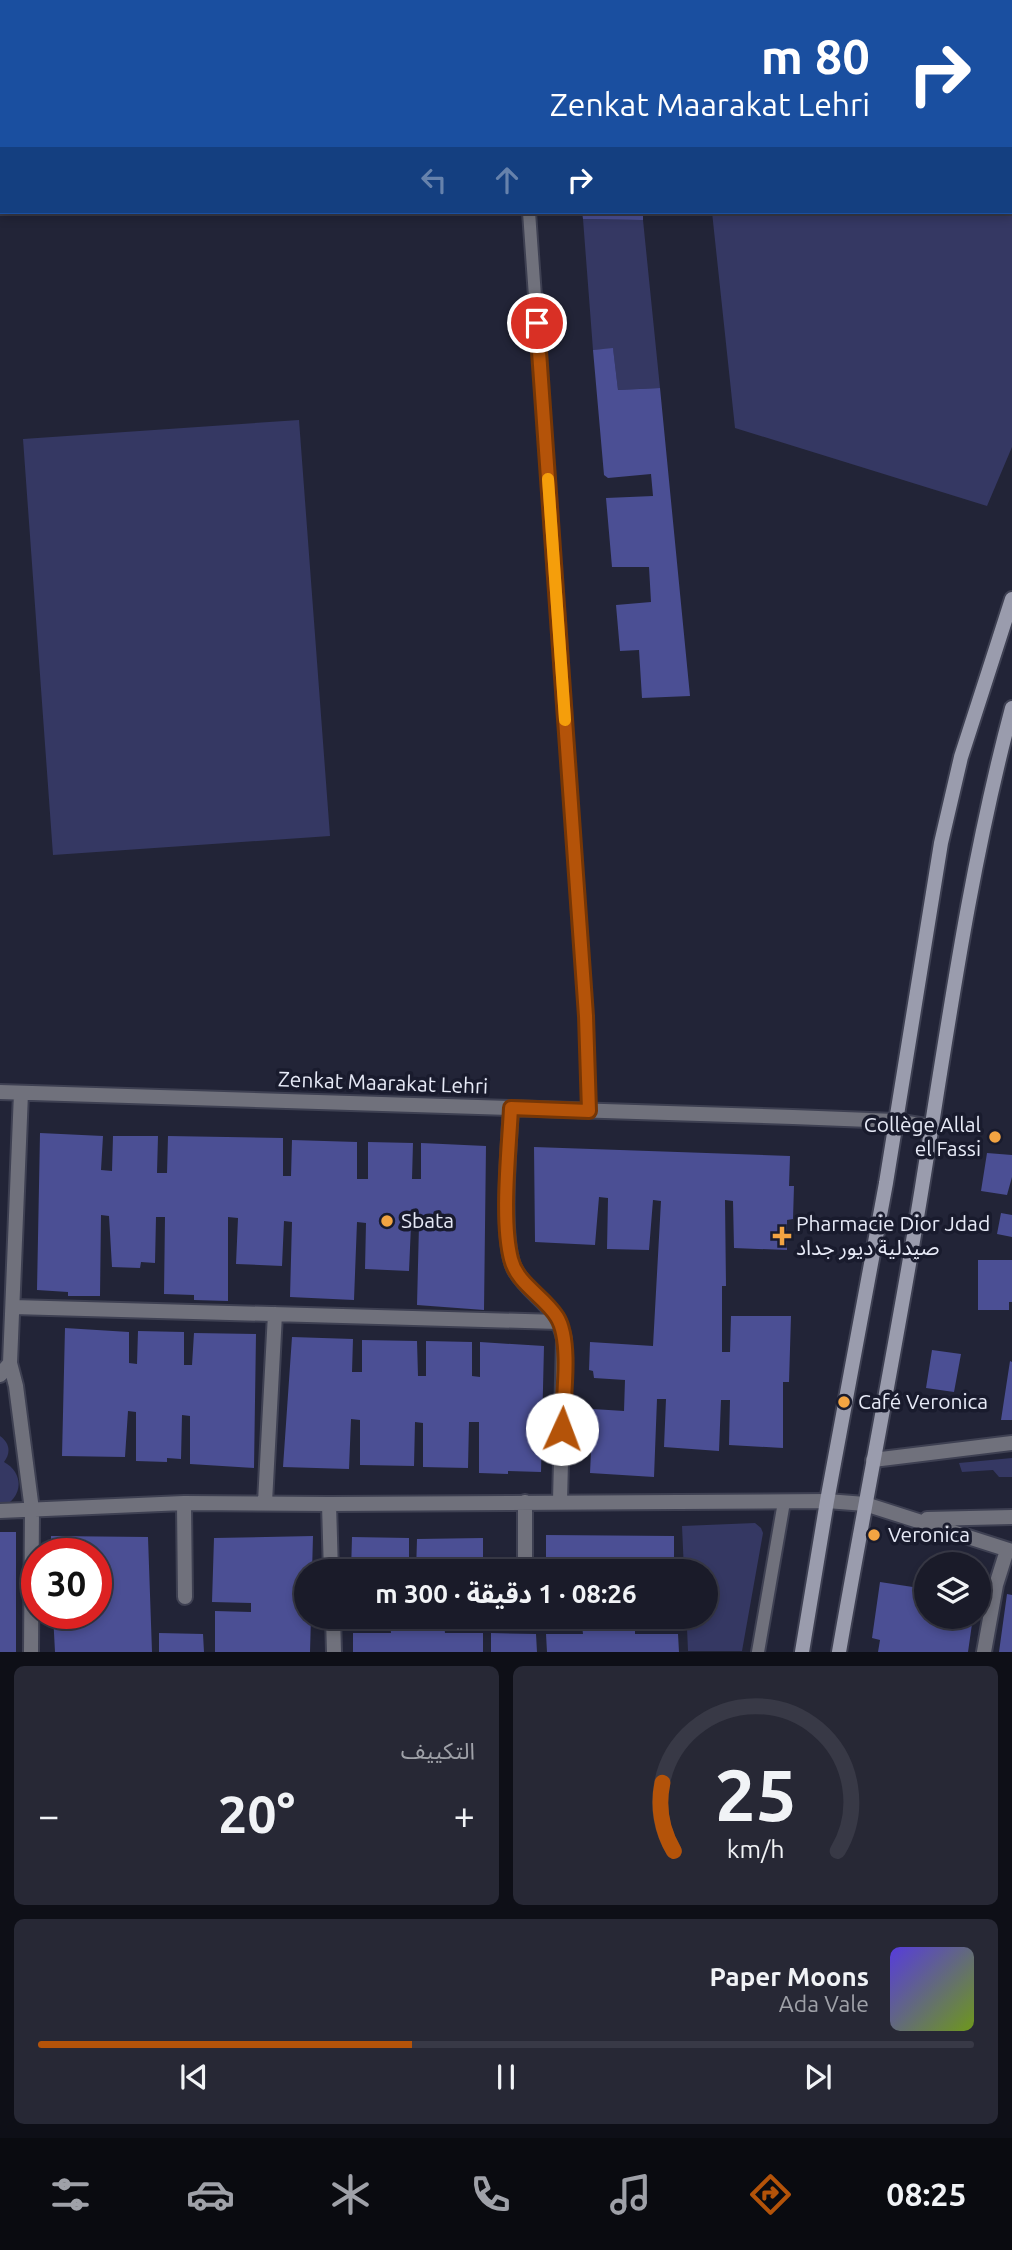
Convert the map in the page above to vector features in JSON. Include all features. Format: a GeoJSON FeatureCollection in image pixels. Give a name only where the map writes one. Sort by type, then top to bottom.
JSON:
{"type":"FeatureCollection","features":[{"type":"Feature","properties":{"kind":"main road"},"geometry":{"type":"LineString","coordinates":[[802,1651],[886,1183],[941,843],[961,757],[1012,598]]}},
{"type":"Feature","properties":{"kind":"main road"},"geometry":{"type":"LineString","coordinates":[[839,1651],[985,817],[1012,708]]}},
{"type":"Feature","properties":{"kind":"street","name":"Zenkat Maarakat Lehri"},"geometry":{"type":"LineString","coordinates":[[0,1092],[894,1121],[932,1126]]}},
{"type":"Feature","properties":{"kind":"street"},"geometry":{"type":"LineString","coordinates":[[21,1093],[10,1363],[16,1386],[32,1510],[31,1651]]}},
{"type":"Feature","properties":{"kind":"street"},"geometry":{"type":"LineString","coordinates":[[511,1108],[508,1217],[511,1260],[523,1280],[550,1308],[559,1322],[564,1339],[560,1502]]}},
{"type":"Feature","properties":{"kind":"street"},"geometry":{"type":"LineString","coordinates":[[13,1307],[559,1322]]}},
{"type":"Feature","properties":{"kind":"street"},"geometry":{"type":"LineString","coordinates":[[265,1502],[275,1314]]}},
{"type":"Feature","properties":{"kind":"street"},"geometry":{"type":"LineString","coordinates":[[0,1375],[10,1363]]}},
{"type":"Feature","properties":{"kind":"street"},"geometry":{"type":"LineString","coordinates":[[873,1460],[1012,1443]]}},
{"type":"Feature","properties":{"kind":"street"},"geometry":{"type":"LineString","coordinates":[[0,1511],[265,1502],[329,1504],[827,1501],[865,1504],[1010,1550],[996,1585],[984,1651]]}},
{"type":"Feature","properties":{"kind":"street"},"geometry":{"type":"LineString","coordinates":[[525,1502],[525,1559]]}},
{"type":"Feature","properties":{"kind":"street"},"geometry":{"type":"LineString","coordinates":[[184,1503],[185,1597]]}},
{"type":"Feature","properties":{"kind":"street"},"geometry":{"type":"LineString","coordinates":[[329,1504],[331,1559]]}},
{"type":"Feature","properties":{"kind":"street"},"geometry":{"type":"LineString","coordinates":[[915,1520],[1012,1517]]}},
{"type":"Feature","properties":{"kind":"street"},"geometry":{"type":"LineString","coordinates":[[333,1629],[334,1651]]}},
{"type":"Feature","properties":{"kind":"lane"},"geometry":{"type":"LineString","coordinates":[[529,214],[586,1016],[589,1111]]}},
{"type":"Feature","properties":{"kind":"lane"},"geometry":{"type":"LineString","coordinates":[[758,1651],[784,1502]]}},
{"type":"Feature","properties":{"kind":"shaded area"},"geometry":{"type":"Polygon","coordinates":[[[712,214],[1012,214],[1012,447],[987,506],[735,428],[712,214]]]}},
{"type":"Feature","properties":{"kind":"shaded area"},"geometry":{"type":"Polygon","coordinates":[[[583,219],[643,220],[660,388],[618,390],[613,349],[593,350],[583,219]]]}},
{"type":"Feature","properties":{"kind":"shaded area"},"geometry":{"type":"Polygon","coordinates":[[[299,420],[330,836],[53,855],[23,439],[299,420]]]}},
{"type":"Feature","properties":{"kind":"shaded area"},"geometry":{"type":"Polygon","coordinates":[[[0,1436],[8,1448],[4,1462],[16,1473],[18,1486],[13,1499],[0,1508],[0,1436]]]}},
{"type":"Feature","properties":{"kind":"shaded area"},"geometry":{"type":"Polygon","coordinates":[[[1012,1458],[1012,1477],[999,1477],[993,1470],[962,1472],[959,1463],[1012,1458]]]}},
{"type":"Feature","properties":{"kind":"shaded area"},"geometry":{"type":"Polygon","coordinates":[[[755,1523],[761,1528],[763,1533],[742,1651],[688,1651],[687,1629],[718,1629],[718,1559],[683,1559],[682,1526],[755,1523]]]}},
{"type":"Feature","properties":{"kind":"building"},"geometry":{"type":"Polygon","coordinates":[[[582,214],[643,214],[643,220],[583,219],[582,214]]]}},
{"type":"Feature","properties":{"kind":"building"},"geometry":{"type":"Polygon","coordinates":[[[613,348],[618,390],[660,388],[690,696],[642,698],[639,650],[620,651],[616,605],[651,602],[649,567],[612,567],[606,498],[653,496],[651,474],[608,478],[604,475],[593,350],[613,348]]]}},
{"type":"Feature","properties":{"kind":"building","name":"Sbata"},"geometry":{"type":"Polygon","coordinates":[[[40,1133],[103,1136],[101,1170],[112,1171],[113,1136],[158,1136],[157,1173],[167,1173],[168,1136],[283,1138],[283,1176],[291,1176],[292,1140],[357,1142],[357,1179],[368,1179],[368,1142],[413,1143],[412,1179],[421,1179],[421,1143],[486,1146],[484,1310],[417,1305],[419,1225],[411,1225],[409,1271],[365,1269],[366,1223],[357,1222],[354,1300],[290,1297],[292,1222],[284,1221],[282,1266],[236,1264],[238,1218],[228,1217],[228,1301],[194,1300],[194,1295],[164,1294],[165,1217],[156,1217],[155,1263],[141,1262],[140,1268],[112,1267],[109,1216],[101,1215],[100,1296],[68,1296],[68,1292],[37,1290],[40,1133]]]}},
{"type":"Feature","properties":{"kind":"building"},"geometry":{"type":"Polygon","coordinates":[[[534,1147],[790,1156],[789,1186],[794,1186],[793,1219],[787,1220],[787,1250],[734,1248],[733,1201],[725,1200],[726,1286],[722,1286],[722,1352],[730,1352],[731,1316],[791,1316],[789,1382],[783,1382],[783,1448],[729,1445],[730,1400],[721,1400],[719,1451],[664,1447],[666,1399],[657,1399],[654,1477],[590,1473],[593,1409],[624,1411],[625,1380],[594,1378],[593,1371],[589,1370],[590,1342],[653,1346],[661,1201],[653,1200],[649,1250],[607,1249],[608,1198],[599,1197],[595,1245],[535,1242],[534,1147]]]}},
{"type":"Feature","properties":{"kind":"building"},"geometry":{"type":"Polygon","coordinates":[[[987,1153],[1012,1155],[1012,1177],[1007,1195],[981,1191],[987,1153]]]}},
{"type":"Feature","properties":{"kind":"building"},"geometry":{"type":"Polygon","coordinates":[[[1001,1213],[1012,1215],[1012,1237],[997,1234],[1001,1213]]]}},
{"type":"Feature","properties":{"kind":"building"},"geometry":{"type":"Polygon","coordinates":[[[978,1260],[1012,1260],[1012,1302],[1009,1302],[1009,1310],[978,1310],[978,1260]]]}},
{"type":"Feature","properties":{"kind":"building"},"geometry":{"type":"Polygon","coordinates":[[[65,1328],[129,1332],[129,1363],[137,1364],[138,1331],[184,1332],[184,1365],[192,1365],[194,1333],[256,1334],[254,1468],[190,1464],[190,1416],[182,1415],[181,1459],[167,1458],[167,1462],[136,1461],[136,1412],[128,1411],[125,1457],[62,1456],[65,1328]]]}},
{"type":"Feature","properties":{"kind":"building"},"geometry":{"type":"Polygon","coordinates":[[[292,1337],[353,1339],[352,1372],[362,1372],[362,1340],[417,1341],[418,1376],[426,1376],[426,1341],[472,1342],[472,1376],[480,1377],[480,1342],[544,1346],[541,1472],[479,1473],[479,1422],[469,1422],[468,1468],[423,1467],[423,1423],[415,1422],[414,1466],[360,1465],[360,1420],[351,1419],[349,1469],[283,1467],[292,1337]]]}},
{"type":"Feature","properties":{"kind":"building"},"geometry":{"type":"Polygon","coordinates":[[[932,1350],[961,1354],[954,1392],[926,1388],[932,1350]]]}},
{"type":"Feature","properties":{"kind":"building"},"geometry":{"type":"Polygon","coordinates":[[[1010,1361],[1012,1420],[1001,1420],[1010,1361]]]}},
{"type":"Feature","properties":{"kind":"building"},"geometry":{"type":"Polygon","coordinates":[[[0,1532],[16,1532],[16,1652],[0,1652],[0,1532]]]}},
{"type":"Feature","properties":{"kind":"building"},"geometry":{"type":"Polygon","coordinates":[[[546,1535],[674,1536],[674,1559],[546,1559],[546,1535]]]}},
{"type":"Feature","properties":{"kind":"building"},"geometry":{"type":"Polygon","coordinates":[[[313,1536],[312,1559],[294,1559],[294,1629],[311,1629],[310,1652],[215,1652],[215,1611],[251,1612],[251,1603],[212,1602],[214,1538],[313,1536]]]}},
{"type":"Feature","properties":{"kind":"building"},"geometry":{"type":"Polygon","coordinates":[[[148,1537],[152,1652],[55,1652],[54,1629],[112,1629],[112,1538],[51,1538],[148,1537]]]}},
{"type":"Feature","properties":{"kind":"building"},"geometry":{"type":"Polygon","coordinates":[[[352,1537],[409,1538],[409,1559],[351,1559],[352,1537]]]}},
{"type":"Feature","properties":{"kind":"building"},"geometry":{"type":"Polygon","coordinates":[[[483,1538],[483,1559],[416,1559],[417,1539],[483,1538]]]}},
{"type":"Feature","properties":{"kind":"building"},"geometry":{"type":"Polygon","coordinates":[[[880,1582],[914,1587],[914,1629],[971,1629],[968,1652],[878,1652],[880,1640],[872,1638],[880,1582]]]}},
{"type":"Feature","properties":{"kind":"building"},"geometry":{"type":"Polygon","coordinates":[[[1007,1594],[1012,1595],[1012,1652],[999,1652],[1007,1594]]]}},
{"type":"Feature","properties":{"kind":"building"},"geometry":{"type":"Polygon","coordinates":[[[391,1629],[445,1629],[445,1633],[483,1633],[483,1652],[353,1652],[353,1633],[391,1633],[391,1629]]]}},
{"type":"Feature","properties":{"kind":"building"},"geometry":{"type":"Polygon","coordinates":[[[582,1629],[635,1629],[635,1634],[678,1634],[679,1652],[547,1652],[546,1634],[583,1634],[582,1629]]]}},
{"type":"Feature","properties":{"kind":"building"},"geometry":{"type":"Polygon","coordinates":[[[159,1633],[203,1634],[204,1652],[159,1652],[159,1633]]]}},
{"type":"Feature","properties":{"kind":"building"},"geometry":{"type":"Polygon","coordinates":[[[491,1633],[536,1634],[537,1652],[491,1652],[491,1633]]]}},
{"type":"Feature","properties":{"kind":"slow traffic"},"geometry":{"type":"LineString","coordinates":[[548,479],[565,720]]}},
{"type":"Feature","properties":{"kind":"place","name":"Collège Allal el Fassi"},"geometry":{"type":"Point","coordinates":[995,1137]}},
{"type":"Feature","properties":{"kind":"place","name":"Sbata"},"geometry":{"type":"Point","coordinates":[387,1221]}},
{"type":"Feature","properties":{"kind":"place","name":"Pharmacie Dior Jdad صيدلية ديور جداد"},"geometry":{"type":"Point","coordinates":[782,1236]}},
{"type":"Feature","properties":{"kind":"place","name":"Café Veronica"},"geometry":{"type":"Point","coordinates":[844,1402]}},
{"type":"Feature","properties":{"kind":"place","name":"Veronica"},"geometry":{"type":"Point","coordinates":[874,1535]}},
{"type":"Feature","properties":{"kind":"route"},"geometry":{"type":"LineString","coordinates":[[537,323],[586,1016],[589,1111],[511,1108],[508,1239],[515,1270],[550,1308],[562,1330],[565,1356],[562,1429]]}}]}
